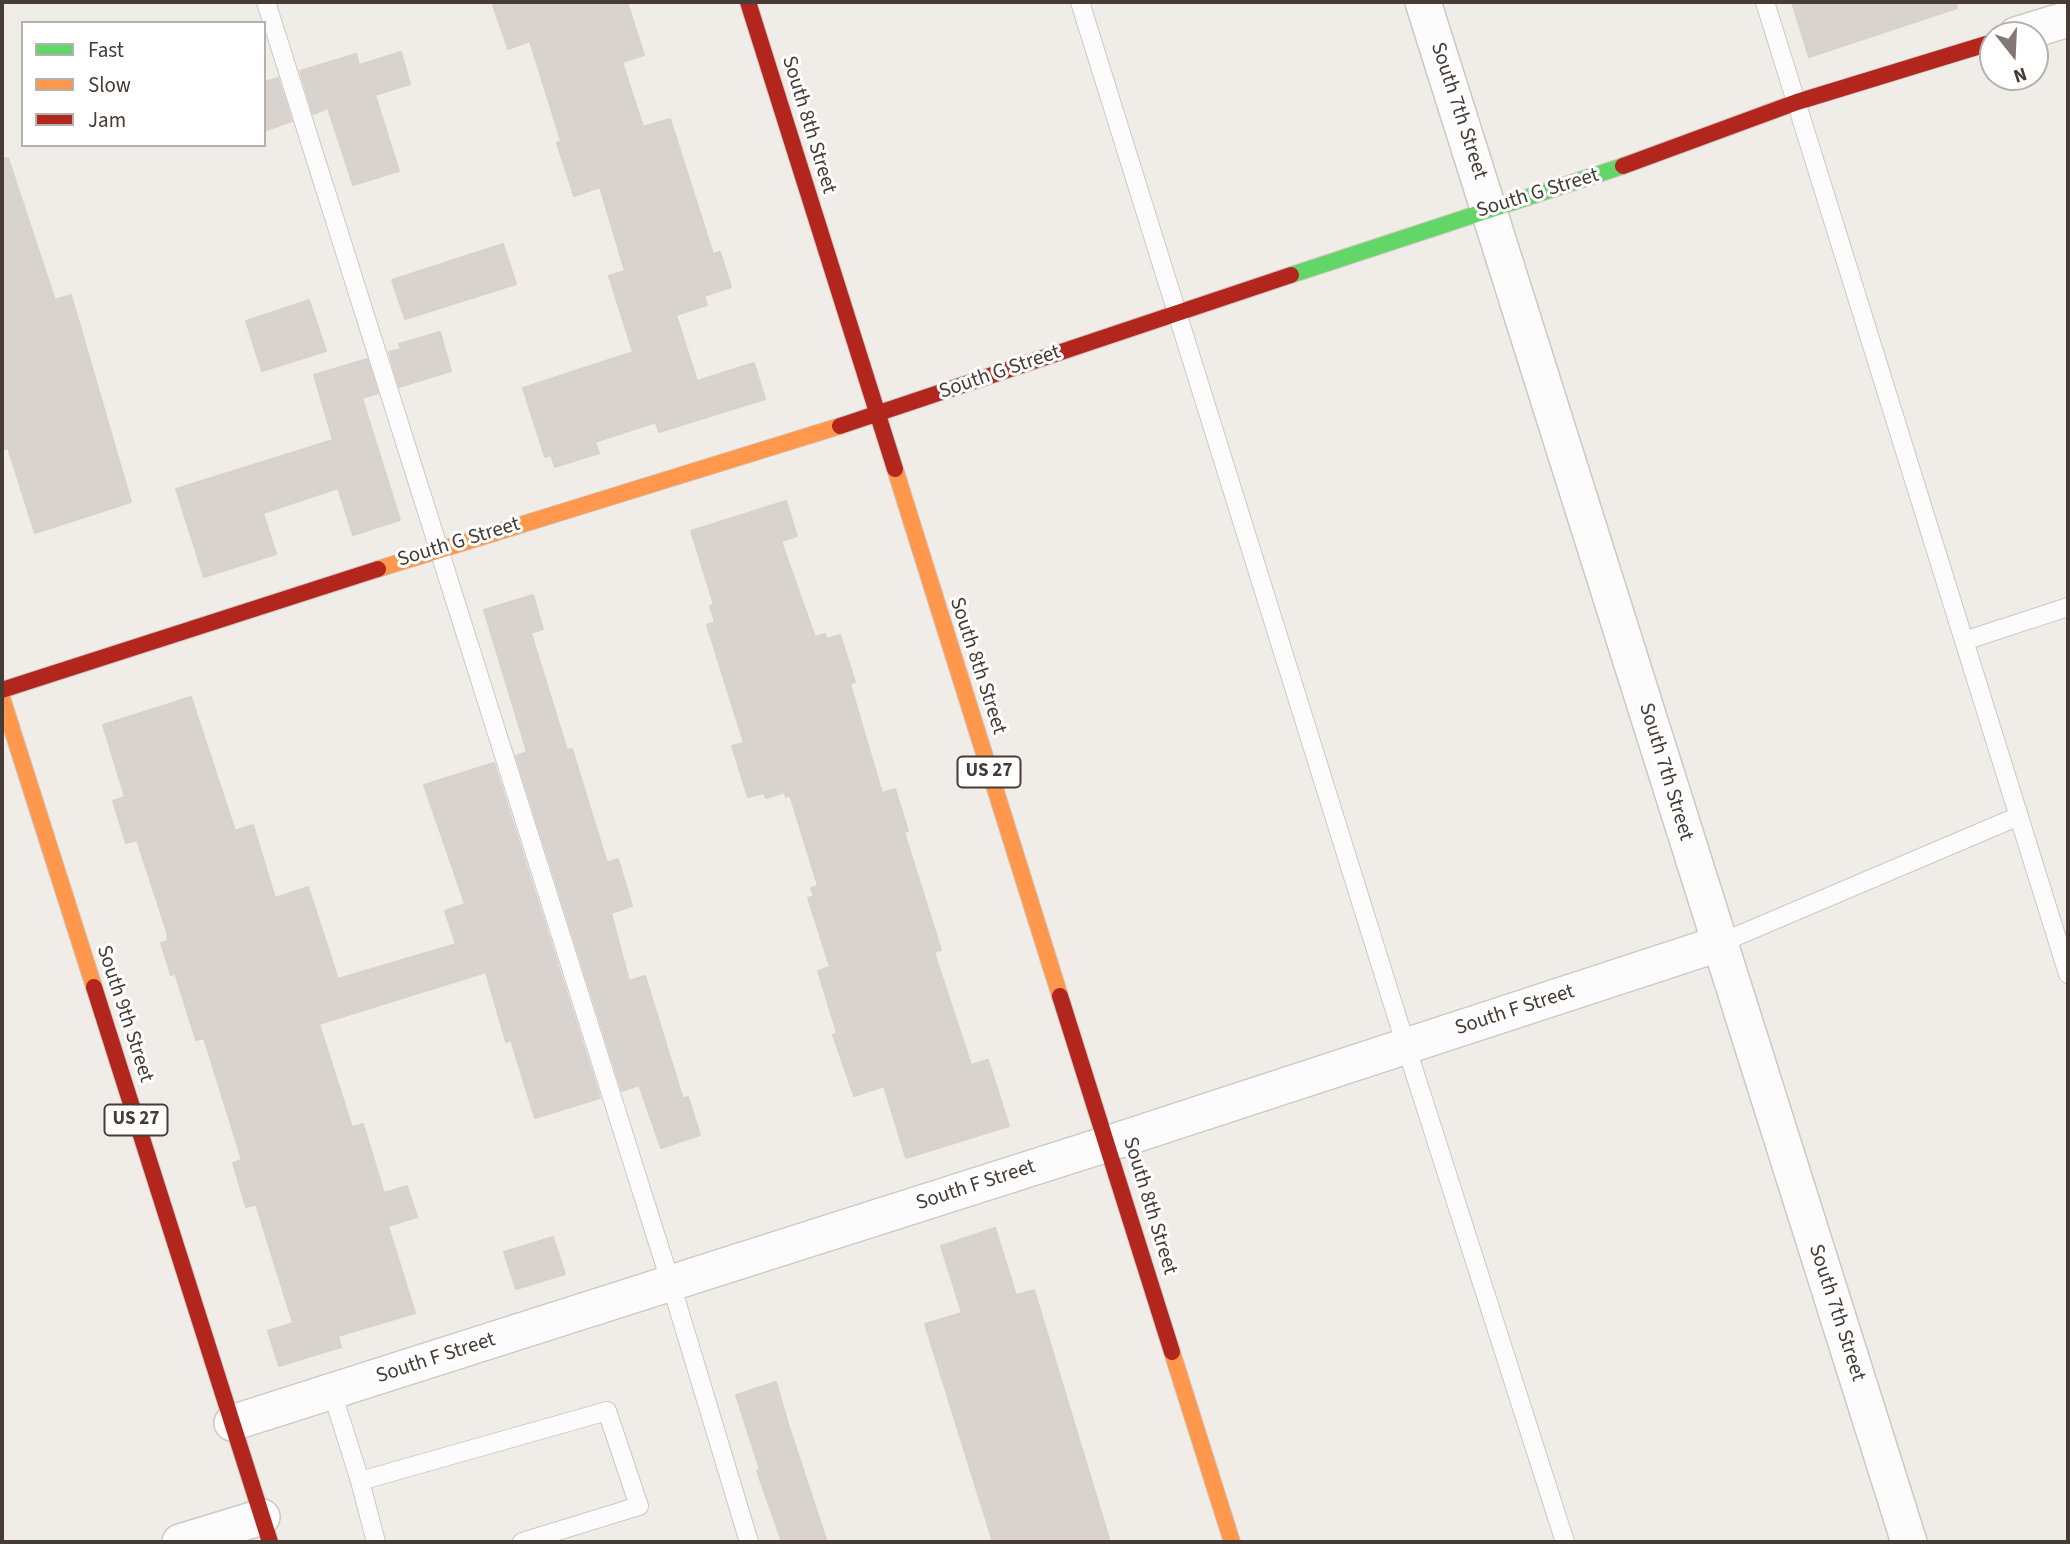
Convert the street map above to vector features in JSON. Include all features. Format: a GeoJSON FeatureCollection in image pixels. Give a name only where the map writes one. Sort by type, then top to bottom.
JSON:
{"type":"FeatureCollection","features":[{"type":"Feature","properties":{"kind":"main road","name":"South 8th Street"},"geometry":{"type":"LineString","coordinates":[[748,2],[875,415],[1232,1542]]}},
{"type":"Feature","properties":{"kind":"main road","name":"South G Street"},"geometry":{"type":"LineString","coordinates":[[2,690],[439,549],[875,415],[1490,208],[1578,183],[1797,102],[1979,46]]}},
{"type":"Feature","properties":{"kind":"main road","name":"South 9th Street"},"geometry":{"type":"LineString","coordinates":[[2,698],[8,740],[266,1529]]}},
{"type":"Feature","properties":{"kind":"street","name":"South 7th Street"},"geometry":{"type":"LineString","coordinates":[[1423,2],[1490,208],[1718,944],[1909,1542]]}},
{"type":"Feature","properties":{"kind":"street"},"geometry":{"type":"LineString","coordinates":[[2049,25],[2068,19]]}},
{"type":"Feature","properties":{"kind":"street","name":"South F Street"},"geometry":{"type":"LineString","coordinates":[[232,1423],[1107,1144],[1718,944]]}},
{"type":"Feature","properties":{"kind":"street"},"geometry":{"type":"LineString","coordinates":[[180,1542],[266,1529]]}},
{"type":"Feature","properties":{"kind":"lane"},"geometry":{"type":"LineString","coordinates":[[266,2],[671,1284],[749,1542]]}},
{"type":"Feature","properties":{"kind":"lane"},"geometry":{"type":"LineString","coordinates":[[1080,2],[1406,1046],[1565,1542]]}},
{"type":"Feature","properties":{"kind":"lane"},"geometry":{"type":"LineString","coordinates":[[1765,2],[2068,974]]}},
{"type":"Feature","properties":{"kind":"lane"},"geometry":{"type":"LineString","coordinates":[[1964,641],[2068,607]]}},
{"type":"Feature","properties":{"kind":"lane"},"geometry":{"type":"LineString","coordinates":[[1718,944],[2019,816]]}},
{"type":"Feature","properties":{"kind":"lane"},"geometry":{"type":"LineString","coordinates":[[332,1392],[376,1542]]}},
{"type":"Feature","properties":{"kind":"lane"},"geometry":{"type":"LineString","coordinates":[[360,1481],[607,1411],[639,1506],[522,1542]]}},
{"type":"Feature","properties":{"kind":"building"},"geometry":{"type":"Polygon","coordinates":[[[492,2],[627,2],[644,55],[622,62],[643,127],[670,119],[713,254],[720,252],[731,287],[704,296],[707,305],[676,315],[697,381],[754,363],[765,399],[659,432],[656,422],[595,442],[599,453],[555,467],[551,455],[545,457],[523,388],[633,352],[609,276],[625,271],[600,187],[574,196],[557,143],[561,141],[530,41],[508,49],[492,2]]]}},
{"type":"Feature","properties":{"kind":"building"},"geometry":{"type":"Polygon","coordinates":[[[1792,2],[1956,2],[1957,8],[1809,57],[1792,2]]]}},
{"type":"Feature","properties":{"kind":"building"},"geometry":{"type":"Polygon","coordinates":[[[401,52],[410,84],[375,95],[399,171],[353,185],[328,108],[313,114],[300,71],[356,54],[359,65],[401,52]]]}},
{"type":"Feature","properties":{"kind":"building"},"geometry":{"type":"Polygon","coordinates":[[[278,78],[292,121],[266,130],[266,81],[278,78]]]}},
{"type":"Feature","properties":{"kind":"building"},"geometry":{"type":"Polygon","coordinates":[[[8,158],[55,300],[71,295],[131,502],[35,533],[8,448],[2,450],[2,159],[8,158]]]}},
{"type":"Feature","properties":{"kind":"building"},"geometry":{"type":"Polygon","coordinates":[[[503,244],[516,284],[405,319],[392,280],[503,244]]]}},
{"type":"Feature","properties":{"kind":"building"},"geometry":{"type":"Polygon","coordinates":[[[309,300],[326,351],[262,371],[246,321],[309,300]]]}},
{"type":"Feature","properties":{"kind":"building"},"geometry":{"type":"Polygon","coordinates":[[[440,332],[451,371],[399,387],[389,352],[401,349],[399,344],[440,332]]]}},
{"type":"Feature","properties":{"kind":"building"},"geometry":{"type":"Polygon","coordinates":[[[367,359],[378,393],[362,398],[400,520],[353,535],[338,488],[263,513],[276,554],[204,577],[176,489],[333,440],[314,375],[367,359]]]}},
{"type":"Feature","properties":{"kind":"building"},"geometry":{"type":"Polygon","coordinates":[[[786,501],[797,536],[781,541],[815,637],[825,634],[827,639],[840,635],[855,682],[850,684],[882,793],[895,789],[908,831],[904,832],[941,950],[934,952],[971,1065],[988,1060],[1009,1126],[906,1158],[884,1086],[854,1096],[833,1035],[837,1033],[818,971],[830,967],[808,898],[814,896],[811,888],[818,886],[790,795],[786,797],[785,792],[766,798],[764,793],[748,797],[732,746],[744,743],[707,625],[715,622],[710,606],[714,605],[691,531],[786,501]]]}},
{"type":"Feature","properties":{"kind":"building"},"geometry":{"type":"Polygon","coordinates":[[[533,595],[543,629],[531,633],[567,750],[572,749],[607,863],[618,859],[632,906],[611,913],[629,981],[645,976],[683,1099],[688,1097],[700,1135],[661,1148],[639,1085],[622,1091],[516,756],[527,752],[484,610],[533,595]]]}},
{"type":"Feature","properties":{"kind":"building"},"geometry":{"type":"Polygon","coordinates":[[[191,697],[235,831],[253,825],[275,898],[308,887],[338,979],[456,944],[445,911],[465,904],[424,785],[494,763],[600,1098],[535,1118],[511,1040],[506,1042],[486,972],[319,1024],[352,1127],[363,1124],[384,1193],[407,1186],[417,1217],[388,1226],[415,1313],[338,1336],[341,1347],[279,1366],[268,1331],[293,1323],[256,1204],[246,1207],[233,1163],[242,1160],[204,1038],[196,1040],[175,973],[171,975],[161,943],[168,941],[167,932],[137,840],[126,843],[113,801],[125,797],[103,725],[191,697]]]}},
{"type":"Feature","properties":{"kind":"building"},"geometry":{"type":"Polygon","coordinates":[[[995,1228],[1016,1295],[1034,1290],[1110,1542],[993,1542],[925,1324],[962,1313],[941,1246],[995,1228]]]}},
{"type":"Feature","properties":{"kind":"building"},"geometry":{"type":"Polygon","coordinates":[[[553,1237],[565,1274],[516,1289],[504,1252],[553,1237]]]}},
{"type":"Feature","properties":{"kind":"building"},"geometry":{"type":"Polygon","coordinates":[[[776,1382],[827,1542],[782,1542],[757,1471],[760,1470],[736,1395],[776,1382]]]}},
{"type":"Feature","properties":{"kind":"traffic: fast"},"geometry":{"type":"LineString","coordinates":[[1291,275],[1623,166]]}},
{"type":"Feature","properties":{"kind":"traffic: slow"},"geometry":{"type":"LineString","coordinates":[[378,569],[840,426]]}},
{"type":"Feature","properties":{"kind":"traffic: slow"},"geometry":{"type":"LineString","coordinates":[[895,469],[1060,996]]}},
{"type":"Feature","properties":{"kind":"traffic: slow"},"geometry":{"type":"LineString","coordinates":[[2,698],[94,987]]}},
{"type":"Feature","properties":{"kind":"traffic: slow"},"geometry":{"type":"LineString","coordinates":[[1172,1352],[1232,1542]]}},
{"type":"Feature","properties":{"kind":"traffic: jam"},"geometry":{"type":"LineString","coordinates":[[748,2],[895,469]]}},
{"type":"Feature","properties":{"kind":"traffic: jam"},"geometry":{"type":"LineString","coordinates":[[1623,166],[1797,102],[1979,46]]}},
{"type":"Feature","properties":{"kind":"traffic: jam"},"geometry":{"type":"LineString","coordinates":[[840,426],[1291,275]]}},
{"type":"Feature","properties":{"kind":"traffic: jam"},"geometry":{"type":"LineString","coordinates":[[2,690],[378,569]]}},
{"type":"Feature","properties":{"kind":"traffic: jam"},"geometry":{"type":"LineString","coordinates":[[94,987],[270,1542]]}},
{"type":"Feature","properties":{"kind":"traffic: jam"},"geometry":{"type":"LineString","coordinates":[[1060,996],[1172,1352]]}}]}
